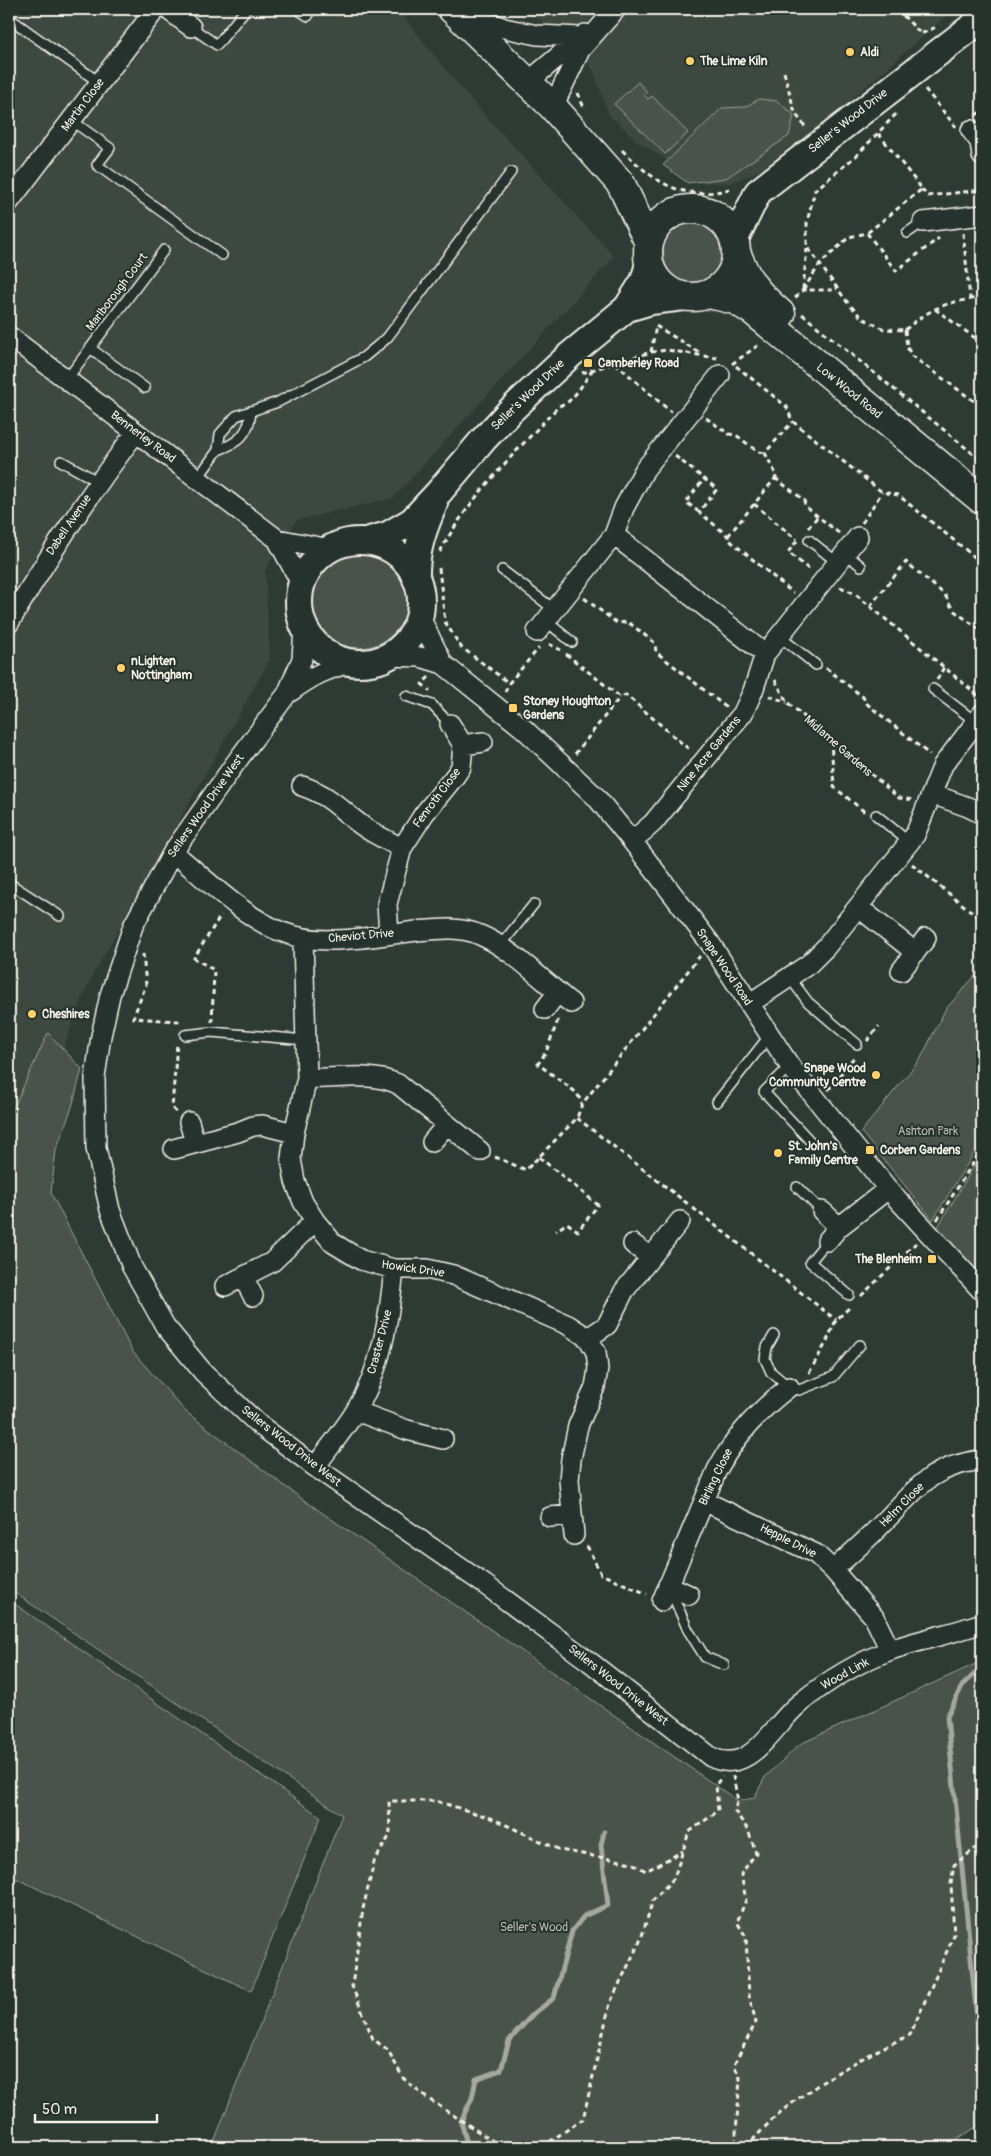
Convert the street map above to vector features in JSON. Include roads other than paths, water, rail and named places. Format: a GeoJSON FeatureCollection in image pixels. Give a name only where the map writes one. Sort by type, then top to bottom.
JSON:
{"type":"FeatureCollection","features":[{"type":"Feature","properties":{"kind":"main road"},"geometry":{"type":"LineString","coordinates":[[452,9],[553,107],[621,184],[658,205],[701,211],[716,216],[724,223],[735,246],[734,265],[729,277],[720,287],[697,295],[672,293],[662,286],[654,276],[649,253],[621,184]]}},
{"type":"Feature","properties":{"kind":"main road"},"geometry":{"type":"LineString","coordinates":[[649,253],[652,234],[663,221],[686,210]]}},
{"type":"Feature","properties":{"kind":"main road","name":"Low Wood Road"},"geometry":{"type":"LineString","coordinates":[[735,246],[748,281],[759,295],[864,385],[982,481]]}},
{"type":"Feature","properties":{"kind":"main road","name":"Low Wood Road"},"geometry":{"type":"LineString","coordinates":[[697,295],[735,300],[752,311],[982,500]]}},
{"type":"Feature","properties":{"kind":"street","name":"Martin Close"},"geometry":{"type":"LineString","coordinates":[[9,202],[156,9]]}},
{"type":"Feature","properties":{"kind":"street"},"geometry":{"type":"LineString","coordinates":[[167,9],[191,27]]}},
{"type":"Feature","properties":{"kind":"street"},"geometry":{"type":"LineString","coordinates":[[457,9],[504,28],[537,35],[581,37]]}},
{"type":"Feature","properties":{"kind":"street"},"geometry":{"type":"LineString","coordinates":[[528,82],[612,10]]}},
{"type":"Feature","properties":{"kind":"street"},"geometry":{"type":"LineString","coordinates":[[553,107],[580,50],[612,10]]}},
{"type":"Feature","properties":{"kind":"street","name":"Seller's Wood Drive"},"geometry":{"type":"LineString","coordinates":[[735,246],[758,192],[982,19]]}},
{"type":"Feature","properties":{"kind":"street"},"geometry":{"type":"LineString","coordinates":[[922,222],[947,214],[982,215]]}},
{"type":"Feature","properties":{"kind":"street","name":"Seller's Wood Drive"},"geometry":{"type":"LineString","coordinates":[[366,541],[388,535],[412,521],[512,410],[570,355],[627,308],[644,281],[649,253]]}},
{"type":"Feature","properties":{"kind":"street","name":"Seller's Wood Drive"},"geometry":{"type":"LineString","coordinates":[[627,308],[651,301],[697,295]]}},
{"type":"Feature","properties":{"kind":"street","name":"Bennerley Road"},"geometry":{"type":"LineString","coordinates":[[9,336],[277,539],[302,585]]}},
{"type":"Feature","properties":{"kind":"street"},"geometry":{"type":"LineString","coordinates":[[546,621],[614,535],[633,488],[644,469],[726,369]]}},
{"type":"Feature","properties":{"kind":"street","name":"Dabell Avenue"},"geometry":{"type":"LineString","coordinates":[[9,622],[45,562],[98,482],[136,432]]}},
{"type":"Feature","properties":{"kind":"street","name":"Seller's Wood Drive"},"geometry":{"type":"LineString","coordinates":[[416,579],[418,546],[439,492]]}},
{"type":"Feature","properties":{"kind":"street"},"geometry":{"type":"LineString","coordinates":[[614,535],[765,654]]}},
{"type":"Feature","properties":{"kind":"street","name":"Bennerley Road"},"geometry":{"type":"LineString","coordinates":[[277,539],[330,549]]}},
{"type":"Feature","properties":{"kind":"street"},"geometry":{"type":"LineString","coordinates":[[366,541],[378,544],[401,557],[410,567],[420,591],[420,615],[410,637],[402,646],[387,656],[366,662],[353,662],[327,653],[314,642],[304,627],[299,606],[302,585],[312,564],[330,549],[341,544],[366,541]]}},
{"type":"Feature","properties":{"kind":"street","name":"Nine Acre Gardens"},"geometry":{"type":"LineString","coordinates":[[632,841],[653,823],[739,717],[753,691],[765,654],[848,549]]}},
{"type":"Feature","properties":{"kind":"street","name":"Snape Wood Road"},"geometry":{"type":"LineString","coordinates":[[420,615],[443,664]]}},
{"type":"Feature","properties":{"kind":"street","name":"Sellers Wood Drive West"},"geometry":{"type":"LineString","coordinates":[[304,627],[302,659],[287,694],[234,764],[172,852],[133,926],[110,995],[100,1036],[94,1077],[96,1148],[110,1210],[132,1267],[165,1326],[203,1372],[257,1423],[315,1467],[484,1584],[590,1662],[711,1757],[730,1763]]}},
{"type":"Feature","properties":{"kind":"street","name":"Snape Wood Road"},"geometry":{"type":"LineString","coordinates":[[387,656],[420,657],[443,664],[498,706],[565,766],[596,797],[710,943],[790,1066],[888,1189],[982,1291]]}},
{"type":"Feature","properties":{"kind":"street","name":"Sellers Wood Drive West"},"geometry":{"type":"LineString","coordinates":[[287,694],[309,678],[326,669],[353,662]]}},
{"type":"Feature","properties":{"kind":"street"},"geometry":{"type":"LineString","coordinates":[[749,1004],[790,978],[826,947],[915,835],[943,765],[979,718]]}},
{"type":"Feature","properties":{"kind":"street"},"geometry":{"type":"LineString","coordinates":[[450,724],[463,745],[483,742]]}},
{"type":"Feature","properties":{"kind":"street","name":"Fenroth Close"},"geometry":{"type":"LineString","coordinates":[[389,934],[387,904],[402,848],[424,814],[461,767],[463,745]]}},
{"type":"Feature","properties":{"kind":"street"},"geometry":{"type":"LineString","coordinates":[[317,785],[366,829],[402,848]]}},
{"type":"Feature","properties":{"kind":"street"},"geometry":{"type":"LineString","coordinates":[[930,798],[968,807],[982,814]]}},
{"type":"Feature","properties":{"kind":"street","name":"Cheviot Drive"},"geometry":{"type":"LineString","coordinates":[[172,852],[265,925],[282,933],[302,938],[338,939],[457,929],[479,935],[500,946],[564,998],[545,1009]]}},
{"type":"Feature","properties":{"kind":"street"},"geometry":{"type":"LineString","coordinates":[[858,907],[920,945],[901,972]]}},
{"type":"Feature","properties":{"kind":"street","name":"Howick Drive"},"geometry":{"type":"LineString","coordinates":[[302,938],[307,1078],[294,1133],[291,1159],[295,1181],[303,1202],[315,1221],[333,1243],[361,1260],[394,1269],[427,1270],[452,1275],[568,1325],[588,1338]]}},
{"type":"Feature","properties":{"kind":"street"},"geometry":{"type":"LineString","coordinates":[[307,1078],[327,1079],[372,1076],[385,1078],[398,1084],[480,1150]]}},
{"type":"Feature","properties":{"kind":"street"},"geometry":{"type":"LineString","coordinates":[[189,1122],[195,1143]]}},
{"type":"Feature","properties":{"kind":"street"},"geometry":{"type":"LineString","coordinates":[[432,1142],[447,1124]]}},
{"type":"Feature","properties":{"kind":"street"},"geometry":{"type":"LineString","coordinates":[[174,1149],[262,1125],[294,1133]]}},
{"type":"Feature","properties":{"kind":"street"},"geometry":{"type":"LineString","coordinates":[[822,1211],[833,1234],[888,1189]]}},
{"type":"Feature","properties":{"kind":"street"},"geometry":{"type":"LineString","coordinates":[[225,1286],[272,1262],[315,1221]]}},
{"type":"Feature","properties":{"kind":"street"},"geometry":{"type":"LineString","coordinates":[[574,1535],[569,1480],[573,1443],[595,1386],[598,1370],[596,1352],[588,1338],[607,1325],[624,1291],[680,1221]]}},
{"type":"Feature","properties":{"kind":"street"},"geometry":{"type":"LineString","coordinates":[[633,1244],[650,1257]]}},
{"type":"Feature","properties":{"kind":"street","name":"Craster Drive"},"geometry":{"type":"LineString","coordinates":[[315,1467],[356,1411],[375,1370],[388,1322],[394,1269]]}},
{"type":"Feature","properties":{"kind":"street"},"geometry":{"type":"LineString","coordinates":[[243,1277],[253,1296]]}},
{"type":"Feature","properties":{"kind":"street","name":"Birling Close"},"geometry":{"type":"LineString","coordinates":[[665,1593],[717,1470],[737,1436],[767,1404],[794,1388]]}},
{"type":"Feature","properties":{"kind":"street"},"geometry":{"type":"LineString","coordinates":[[356,1411],[380,1421],[442,1439]]}},
{"type":"Feature","properties":{"kind":"street","name":"Helm Close"},"geometry":{"type":"LineString","coordinates":[[833,1570],[881,1526],[918,1486],[942,1470],[966,1462],[982,1460]]}},
{"type":"Feature","properties":{"kind":"street","name":"Hepple Drive"},"geometry":{"type":"LineString","coordinates":[[704,1501],[816,1554],[833,1570],[874,1617],[890,1650]]}},
{"type":"Feature","properties":{"kind":"street"},"geometry":{"type":"LineString","coordinates":[[550,1518],[572,1515]]}},
{"type":"Feature","properties":{"kind":"street"},"geometry":{"type":"LineString","coordinates":[[665,1593],[689,1595]]}},
{"type":"Feature","properties":{"kind":"street","name":"Wood Link"},"geometry":{"type":"LineString","coordinates":[[730,1763],[741,1761],[752,1754],[797,1705],[829,1680],[890,1650],[982,1623]]}},
{"type":"Feature","properties":{"kind":"lane"},"geometry":{"type":"LineString","coordinates":[[191,27],[217,46],[246,9]]}},
{"type":"Feature","properties":{"kind":"lane"},"geometry":{"type":"LineString","coordinates":[[297,9],[308,16]]}},
{"type":"Feature","properties":{"kind":"lane"},"geometry":{"type":"LineString","coordinates":[[543,9],[550,9]]}},
{"type":"Feature","properties":{"kind":"lane"},"geometry":{"type":"LineString","coordinates":[[9,18],[100,83]]}},
{"type":"Feature","properties":{"kind":"lane"},"geometry":{"type":"LineString","coordinates":[[71,120],[110,148],[97,165],[222,255]]}},
{"type":"Feature","properties":{"kind":"lane"},"geometry":{"type":"LineString","coordinates":[[198,478],[218,450],[220,434],[236,416],[286,398],[364,358],[387,338],[511,172]]}},
{"type":"Feature","properties":{"kind":"lane"},"geometry":{"type":"LineString","coordinates":[[907,233],[922,222]]}},
{"type":"Feature","properties":{"kind":"lane","name":"Marlborough Court"},"geometry":{"type":"LineString","coordinates":[[67,380],[164,250]]}},
{"type":"Feature","properties":{"kind":"lane","name":"Marlborough Court"},"geometry":{"type":"LineString","coordinates":[[90,348],[145,388]]}},
{"type":"Feature","properties":{"kind":"lane"},"geometry":{"type":"LineString","coordinates":[[218,450],[233,445],[250,427],[251,412]]}},
{"type":"Feature","properties":{"kind":"lane"},"geometry":{"type":"LineString","coordinates":[[61,461],[98,482]]}},
{"type":"Feature","properties":{"kind":"lane"},"geometry":{"type":"LineString","coordinates":[[809,540],[848,549],[861,566]]}},
{"type":"Feature","properties":{"kind":"lane"},"geometry":{"type":"LineString","coordinates":[[502,570],[546,621],[572,642]]}},
{"type":"Feature","properties":{"kind":"lane"},"geometry":{"type":"LineString","coordinates":[[779,636],[816,665]]}},
{"type":"Feature","properties":{"kind":"lane"},"geometry":{"type":"LineString","coordinates":[[933,689],[979,718]]}},
{"type":"Feature","properties":{"kind":"lane"},"geometry":{"type":"LineString","coordinates":[[406,696],[432,705],[450,724]]}},
{"type":"Feature","properties":{"kind":"lane"},"geometry":{"type":"LineString","coordinates":[[876,815],[904,848]]}},
{"type":"Feature","properties":{"kind":"lane"},"geometry":{"type":"LineString","coordinates":[[9,884],[60,916]]}},
{"type":"Feature","properties":{"kind":"lane"},"geometry":{"type":"LineString","coordinates":[[500,946],[534,904]]}},
{"type":"Feature","properties":{"kind":"lane"},"geometry":{"type":"LineString","coordinates":[[790,978],[808,1002],[860,1046]]}},
{"type":"Feature","properties":{"kind":"lane"},"geometry":{"type":"LineString","coordinates":[[180,1033],[211,1032],[306,1040]]}},
{"type":"Feature","properties":{"kind":"lane"},"geometry":{"type":"LineString","coordinates":[[717,1102],[770,1035]]}},
{"type":"Feature","properties":{"kind":"lane"},"geometry":{"type":"LineString","coordinates":[[790,1066],[764,1092],[813,1144]]}},
{"type":"Feature","properties":{"kind":"lane"},"geometry":{"type":"LineString","coordinates":[[797,1187],[822,1211]]}},
{"type":"Feature","properties":{"kind":"lane"},"geometry":{"type":"LineString","coordinates":[[833,1234],[810,1262],[849,1295]]}},
{"type":"Feature","properties":{"kind":"lane"},"geometry":{"type":"LineString","coordinates":[[774,1335],[767,1347],[765,1359],[771,1372],[794,1388]]}},
{"type":"Feature","properties":{"kind":"lane","name":"Birling Close"},"geometry":{"type":"LineString","coordinates":[[794,1388],[833,1377],[860,1345]]}},
{"type":"Feature","properties":{"kind":"lane"},"geometry":{"type":"LineString","coordinates":[[665,1593],[705,1657],[724,1664]]}},
{"type":"Feature","properties":{"kind":"waterway"},"geometry":{"type":"LineString","coordinates":[[982,1667],[962,1686],[947,1717],[982,2069]]}},
{"type":"Feature","properties":{"kind":"waterway"},"geometry":{"type":"LineString","coordinates":[[465,2147],[467,2144],[461,2121],[472,2098],[476,2079],[501,2070],[509,2041],[532,2015],[554,1998],[572,1931],[584,1916],[608,1905],[601,1845],[604,1832]]}},
{"type":"Feature","properties":{"kind":"place","name":"Aldi"},"geometry":{"type":"Point","coordinates":[850,52]}},
{"type":"Feature","properties":{"kind":"place","name":"The Lime Kiln"},"geometry":{"type":"Point","coordinates":[690,61]}},
{"type":"Feature","properties":{"kind":"place","name":"Camberley Road"},"geometry":{"type":"Point","coordinates":[588,363]}},
{"type":"Feature","properties":{"kind":"place","name":"nLighten Nottingham"},"geometry":{"type":"Point","coordinates":[121,668]}},
{"type":"Feature","properties":{"kind":"place","name":"Stoney Houghton Gardens"},"geometry":{"type":"Point","coordinates":[513,708]}},
{"type":"Feature","properties":{"kind":"place","name":"Cheshires"},"geometry":{"type":"Point","coordinates":[32,1014]}},
{"type":"Feature","properties":{"kind":"place","name":"Snape Wood Community Centre"},"geometry":{"type":"Point","coordinates":[876,1075]}},
{"type":"Feature","properties":{"kind":"place","name":"Corben Gardens"},"geometry":{"type":"Point","coordinates":[870,1150]}},
{"type":"Feature","properties":{"kind":"place","name":"St. John's Family Centre"},"geometry":{"type":"Point","coordinates":[778,1153]}},
{"type":"Feature","properties":{"kind":"place","name":"The Blenheim"},"geometry":{"type":"Point","coordinates":[932,1259]}},
{"type":"Feature","properties":{"kind":"park label","name":"Ashton Park"},"geometry":{"type":"Point","coordinates":[928,1131]}},
{"type":"Feature","properties":{"kind":"park label","name":"Seller's Wood"},"geometry":{"type":"Point","coordinates":[534,1927]}}]}
